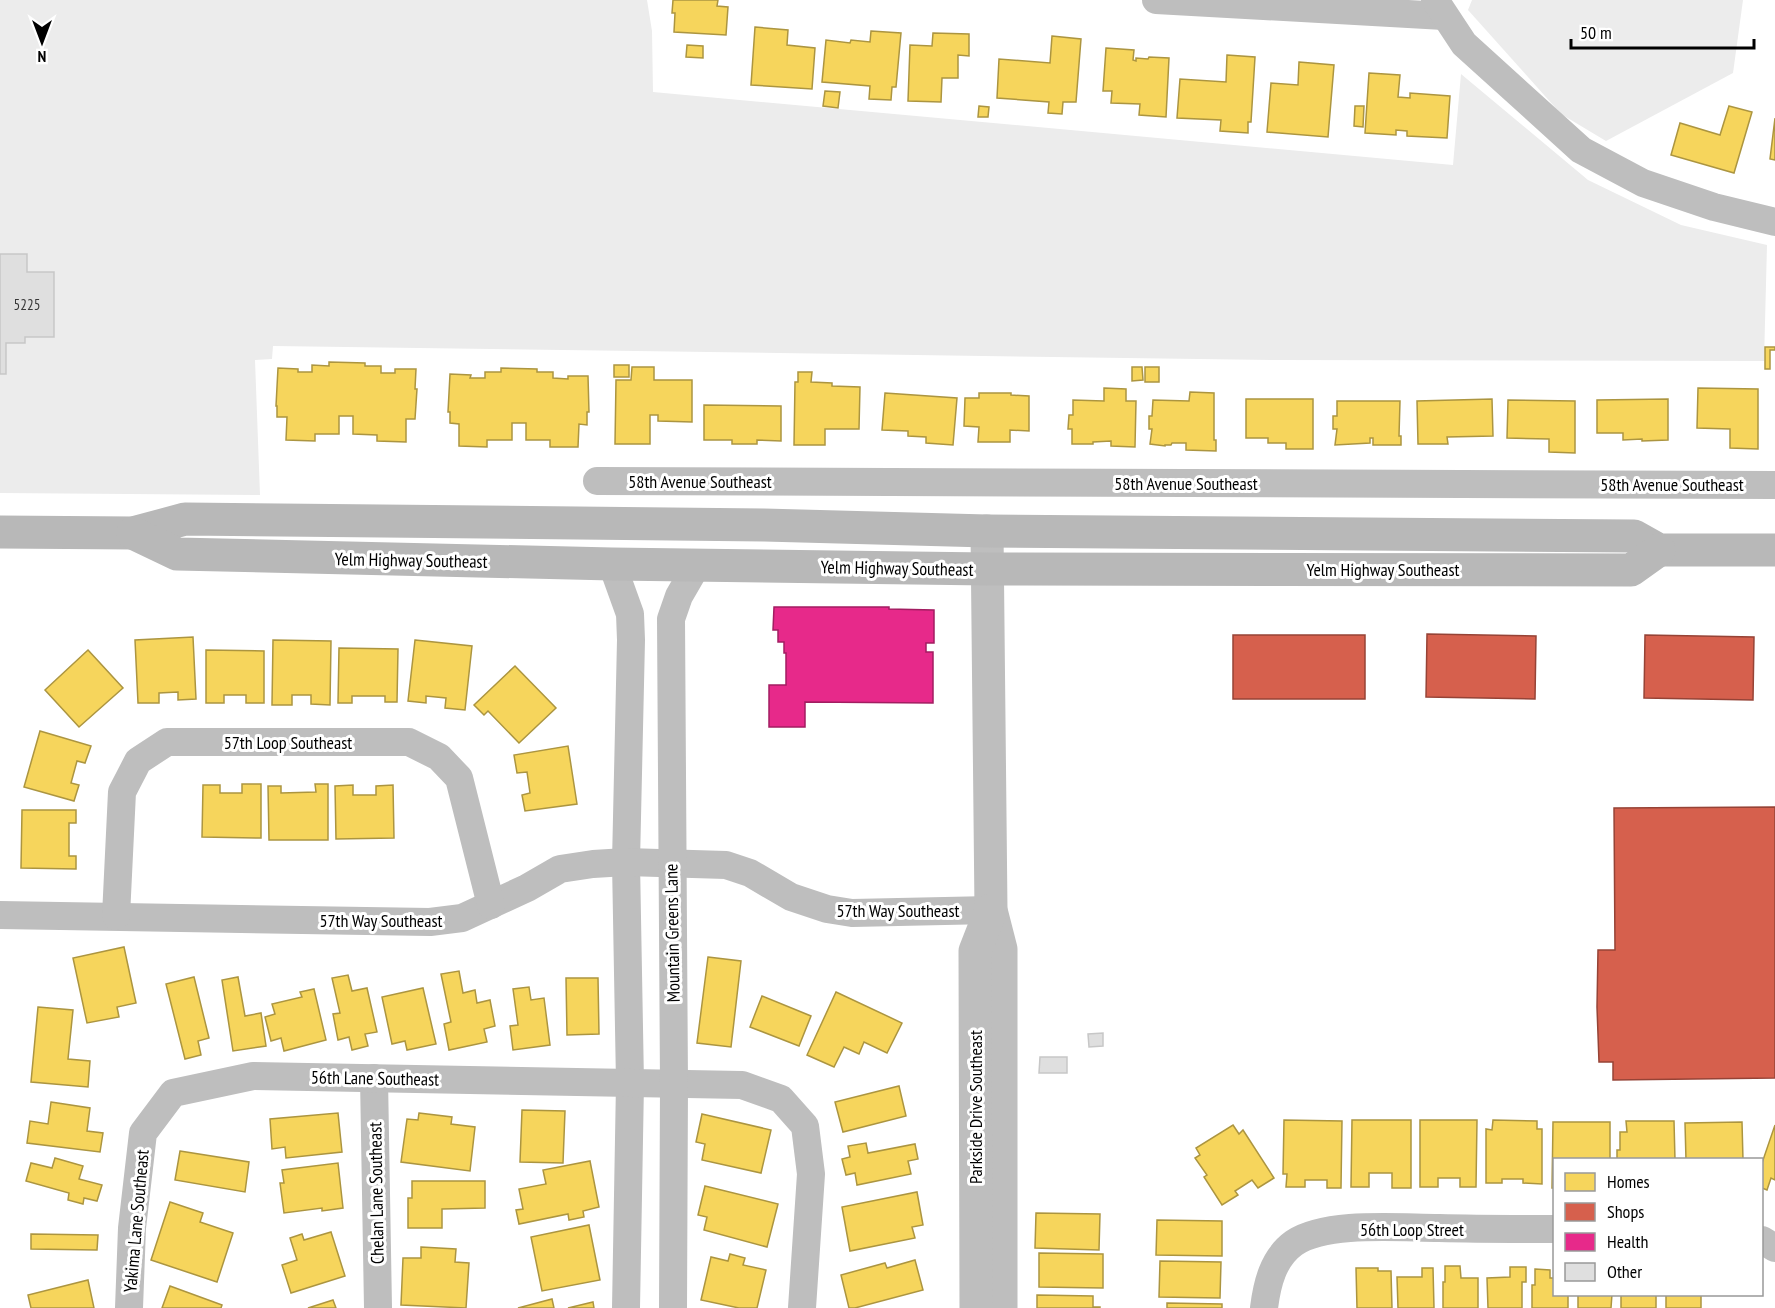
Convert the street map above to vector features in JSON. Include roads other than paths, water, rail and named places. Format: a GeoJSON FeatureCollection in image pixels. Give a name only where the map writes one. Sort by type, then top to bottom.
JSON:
{"type":"FeatureCollection","features":[{"type":"Feature","properties":{"kind":"main road","name":"Yelm Highway Southeast"},"geometry":{"type":"LineString","coordinates":[[0,532],[133,533],[185,519],[764,525],[987,531],[1634,536],[1659,550],[1775,550]]}},
{"type":"Feature","properties":{"kind":"main road","name":"Yelm Highway Southeast"},"geometry":{"type":"LineString","coordinates":[[133,533],[177,554],[612,564],[988,569],[1631,570],[1659,550]]}},
{"type":"Feature","properties":{"kind":"street"},"geometry":{"type":"LineString","coordinates":[[1155,0],[1439,8],[1464,44],[1581,150],[1642,183],[1714,207],[1775,222]]}},
{"type":"Feature","properties":{"kind":"street","name":"58th Avenue Southeast"},"geometry":{"type":"LineString","coordinates":[[597,481],[1775,485]]}},
{"type":"Feature","properties":{"kind":"street","name":"Parkside Drive Southeast"},"geometry":{"type":"LineString","coordinates":[[987,531],[991,910],[1000,949],[1001,1308]]}},
{"type":"Feature","properties":{"kind":"street"},"geometry":{"type":"LineString","coordinates":[[612,564],[630,614],[631,640],[626,862],[630,1083],[626,1308]]}},
{"type":"Feature","properties":{"kind":"street","name":"Mountain Greens Lane"},"geometry":{"type":"LineString","coordinates":[[673,1308],[671,619],[678,596],[697,565]]}},
{"type":"Feature","properties":{"kind":"street","name":"57th Loop Southeast"},"geometry":{"type":"LineString","coordinates":[[116,916],[122,792],[138,761],[167,742],[409,742],[439,757],[459,778],[491,905]]}},
{"type":"Feature","properties":{"kind":"street","name":"57th Way Southeast"},"geometry":{"type":"LineString","coordinates":[[0,915],[430,922],[462,918],[560,869],[626,862],[726,865],[750,873],[790,897],[827,909],[852,913],[991,910]]}},
{"type":"Feature","properties":{"kind":"street","name":"Parkside Drive Southeast"},"geometry":{"type":"LineString","coordinates":[[976,1308],[975,951],[991,910]]}},
{"type":"Feature","properties":{"kind":"street","name":"56th Lane Southeast"},"geometry":{"type":"LineString","coordinates":[[143,1133],[173,1093],[253,1076],[742,1085],[781,1099],[805,1126],[811,1174],[802,1308]]}},
{"type":"Feature","properties":{"kind":"street","name":"Chelan Lane Southeast"},"geometry":{"type":"LineString","coordinates":[[374,1078],[378,1308]]}},
{"type":"Feature","properties":{"kind":"street","name":"Yakima Lane Southeast"},"geometry":{"type":"LineString","coordinates":[[129,1308],[132,1228],[143,1133]]}},
{"type":"Feature","properties":{"kind":"street","name":"56th Loop Street"},"geometry":{"type":"LineString","coordinates":[[1264,1308],[1271,1276],[1279,1259],[1294,1244],[1320,1233],[1335,1230],[1387,1228],[1553,1229]]}}]}
